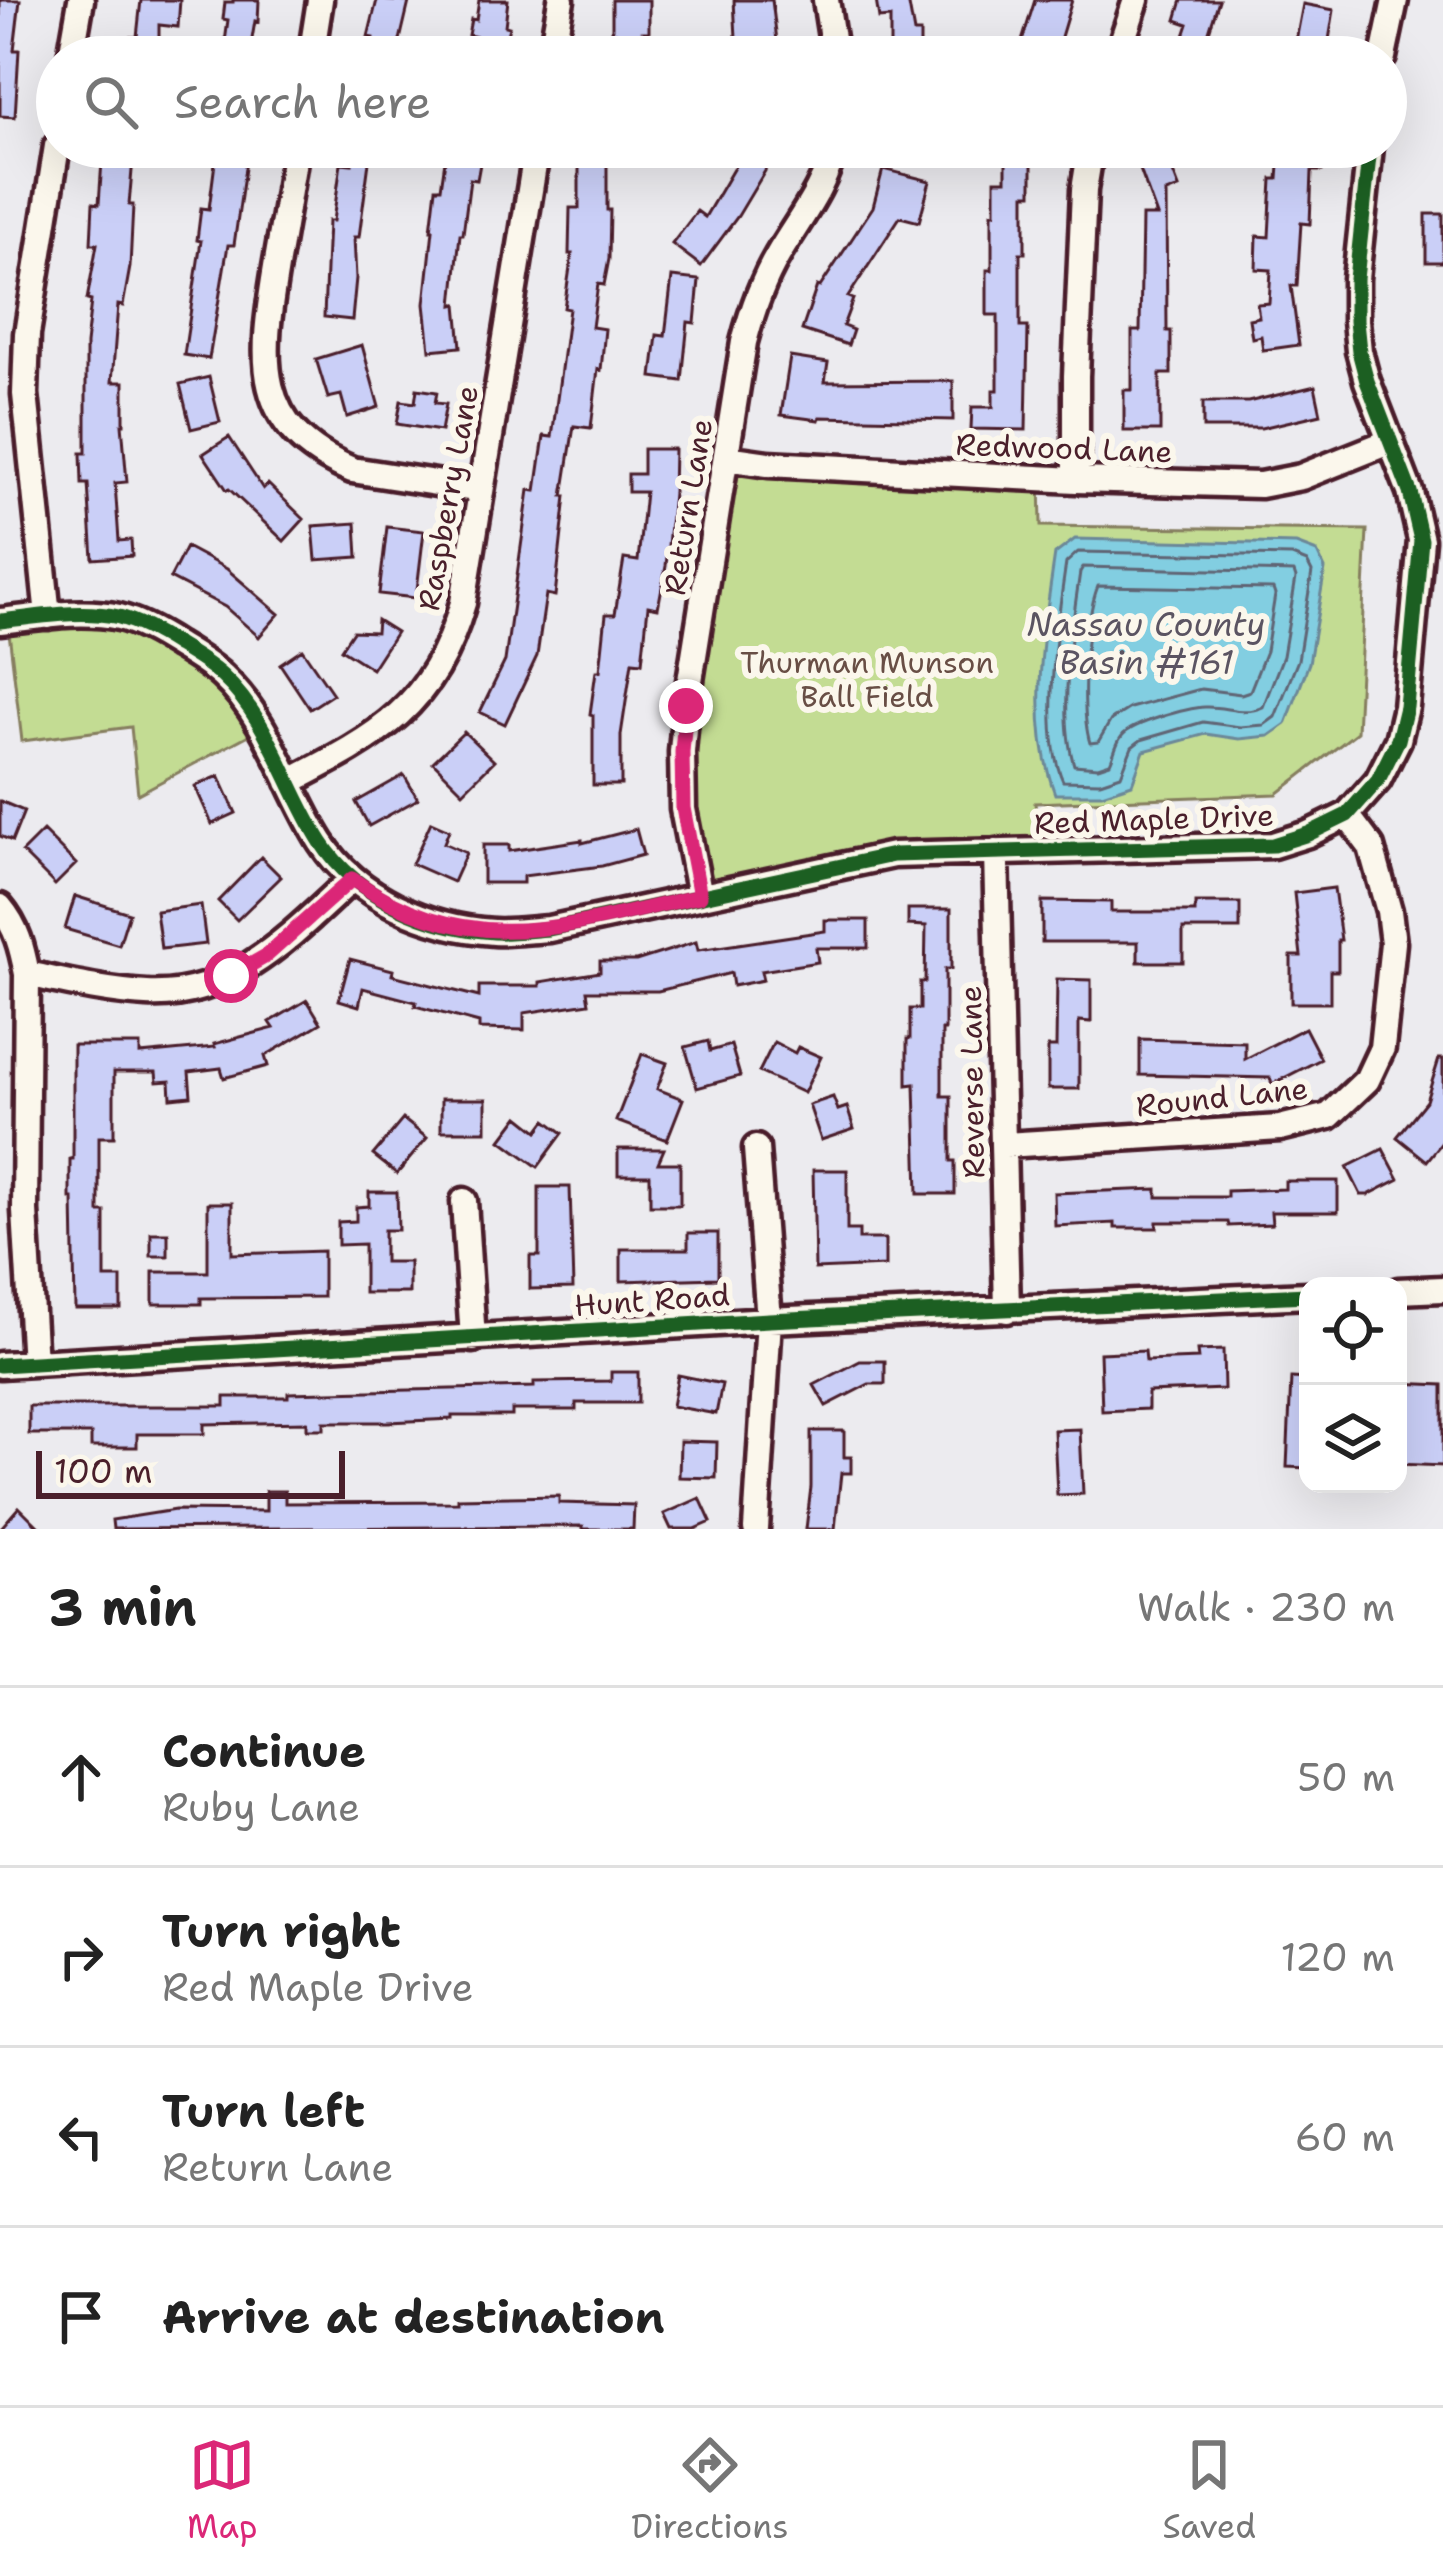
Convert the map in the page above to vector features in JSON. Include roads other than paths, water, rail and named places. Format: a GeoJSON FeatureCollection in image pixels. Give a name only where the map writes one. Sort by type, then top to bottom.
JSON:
{"type":"FeatureCollection","features":[{"type":"Feature","properties":{"kind":"street"},"geometry":{"type":"LineString","coordinates":[[75,36],[81,0]]}},
{"type":"Feature","properties":{"kind":"street"},"geometry":{"type":"LineString","coordinates":[[314,36],[320,0]]}},
{"type":"Feature","properties":{"kind":"street"},"geometry":{"type":"LineString","coordinates":[[555,36],[561,0]]}},
{"type":"Feature","properties":{"kind":"street"},"geometry":{"type":"LineString","coordinates":[[826,0],[832,36]]}},
{"type":"Feature","properties":{"kind":"street"},"geometry":{"type":"LineString","coordinates":[[1124,36],[1136,0]]}},
{"type":"Feature","properties":{"kind":"street"},"geometry":{"type":"LineString","coordinates":[[1387,36],[1395,0]]}},
{"type":"Feature","properties":{"kind":"street"},"geometry":{"type":"LineString","coordinates":[[48,616],[25,394],[27,334],[53,168]]}},
{"type":"Feature","properties":{"kind":"street"},"geometry":{"type":"LineString","coordinates":[[293,168],[265,348],[276,405],[308,445],[352,470],[482,490]]}},
{"type":"Feature","properties":{"kind":"street","name":"Raspberry Lane"},"geometry":{"type":"LineString","coordinates":[[289,782],[386,728],[414,702],[455,629],[534,168]]}},
{"type":"Feature","properties":{"kind":"street","name":"Return Lane"},"geometry":{"type":"LineString","coordinates":[[700,896],[683,808],[682,752],[744,342],[754,302],[821,187],[827,168]]}},
{"type":"Feature","properties":{"kind":"street"},"geometry":{"type":"LineString","coordinates":[[1076,480],[1076,376],[1088,168]]}},
{"type":"Feature","properties":{"kind":"street","name":"Red Maple Drive"},"geometry":{"type":"LineString","coordinates":[[352,879],[380,898],[439,922],[496,932],[549,929],[893,855],[1273,845],[1347,815],[1378,780],[1399,740],[1421,541],[1410,492],[1367,381],[1356,321],[1368,168]]}},
{"type":"Feature","properties":{"kind":"street","name":"Redwood Lane"},"geometry":{"type":"LineString","coordinates":[[726,458],[1076,480],[1260,485],[1301,477],[1391,441]]}},
{"type":"Feature","properties":{"kind":"street"},"geometry":{"type":"LineString","coordinates":[[0,622],[83,614],[121,618],[160,634],[224,677],[250,709],[322,844],[352,879],[266,956],[231,976],[186,991],[150,994],[27,974]]}},
{"type":"Feature","properties":{"kind":"street","name":"Round Lane"},"geometry":{"type":"LineString","coordinates":[[1005,1145],[1280,1128],[1329,1116],[1367,1080],[1382,1048],[1393,943],[1371,847],[1347,815]]}},
{"type":"Feature","properties":{"kind":"street","name":"Reverse Lane"},"geometry":{"type":"LineString","coordinates":[[996,852],[1007,1310]]}},
{"type":"Feature","properties":{"kind":"street"},"geometry":{"type":"LineString","coordinates":[[6,914],[20,941],[27,974],[26,1211],[34,1363]]}},
{"type":"Feature","properties":{"kind":"street"},"geometry":{"type":"LineString","coordinates":[[756,1148],[770,1320],[756,1529]]}},
{"type":"Feature","properties":{"kind":"street"},"geometry":{"type":"LineString","coordinates":[[464,1201],[472,1339]]}},
{"type":"Feature","properties":{"kind":"street"},"geometry":{"type":"LineString","coordinates":[[1407,1290],[1443,1288]]}},
{"type":"Feature","properties":{"kind":"street","name":"Hunt Road"},"geometry":{"type":"LineString","coordinates":[[0,1365],[770,1320],[1299,1295]]}},
{"type":"Feature","properties":{"kind":"water","name":"Nassau County Basin #161"},"geometry":{"type":"Polygon","coordinates":[[[1075,539],[1296,544],[1317,552],[1325,569],[1309,663],[1286,724],[1269,736],[1239,739],[1206,734],[1144,751],[1132,784],[1102,794],[1055,794],[1042,736],[1040,675],[1055,554],[1075,539]]]}},
{"type":"Feature","properties":{"kind":"park label","name":"Thurman Munson Ball Field"},"geometry":{"type":"Point","coordinates":[867,679]}}]}
